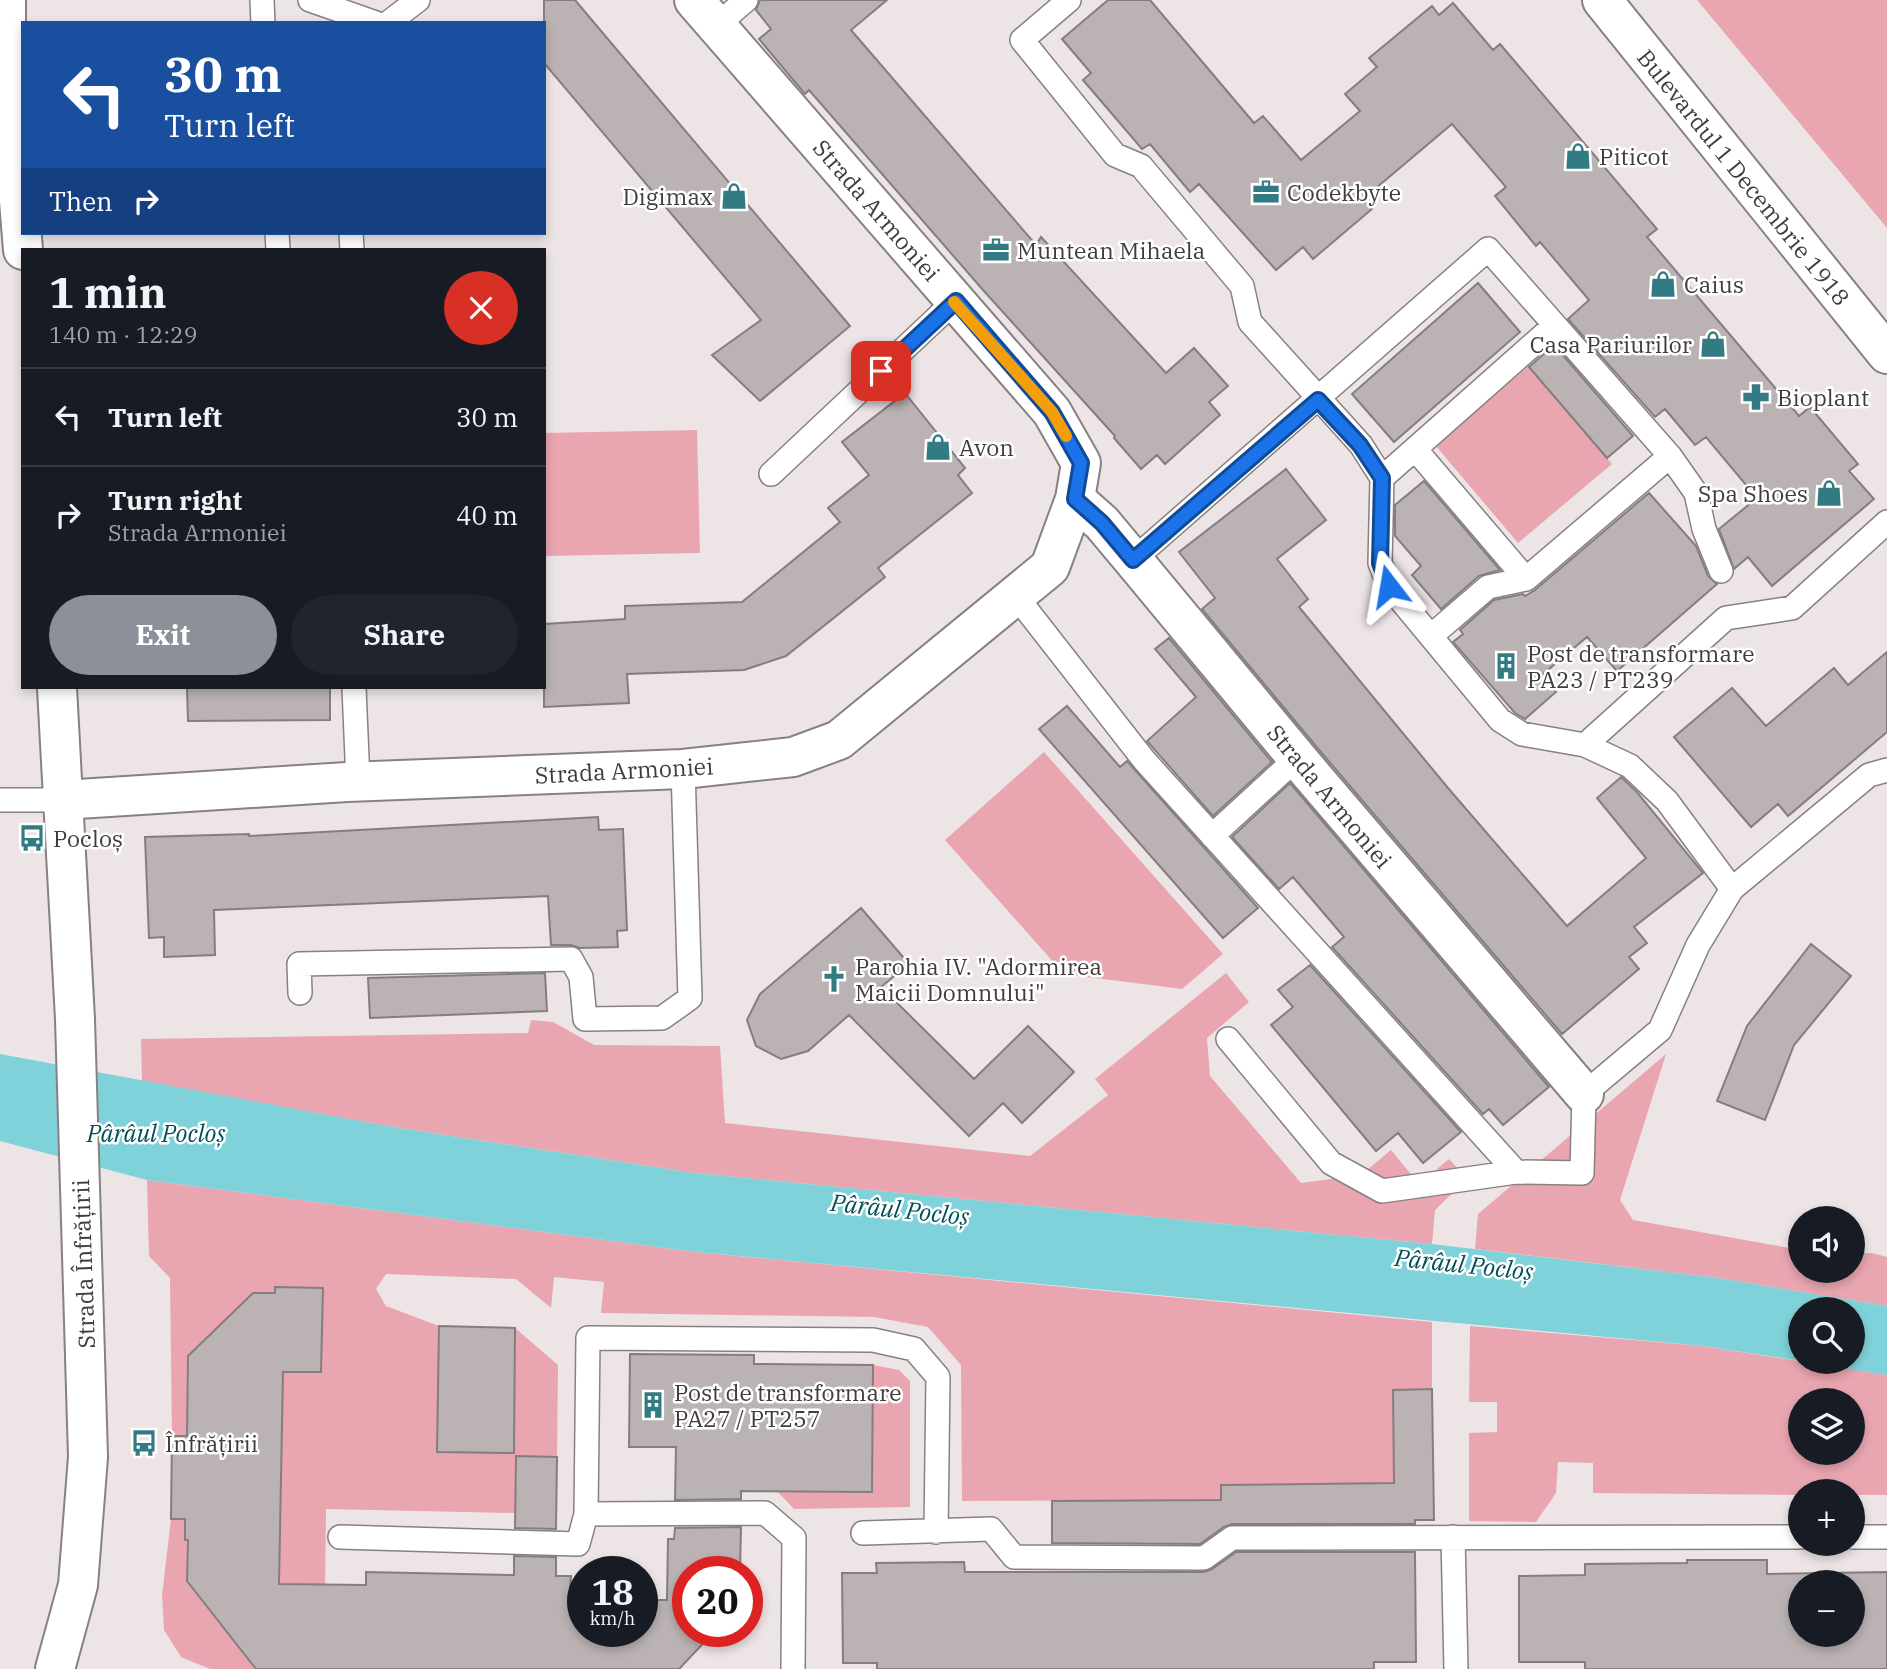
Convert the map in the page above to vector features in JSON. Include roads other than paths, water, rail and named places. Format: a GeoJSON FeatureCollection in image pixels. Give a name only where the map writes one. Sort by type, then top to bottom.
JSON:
{"type":"FeatureCollection","features":[{"type":"Feature","properties":{"kind":"street"},"geometry":{"type":"LineString","coordinates":[[6,0],[6,41],[21,225]]}},
{"type":"Feature","properties":{"kind":"street","name":"Bulevardul 1 Decembrie 1918"},"geometry":{"type":"LineString","coordinates":[[1602,0],[1887,354]]}},
{"type":"Feature","properties":{"kind":"street","name":"Strada Armoniei"},"geometry":{"type":"LineString","coordinates":[[62,800],[358,781],[683,769],[793,757],[839,740],[1050,567],[1075,499],[1081,463],[1052,412],[705,13]]}},
{"type":"Feature","properties":{"kind":"street","name":"Strada Armoniei"},"geometry":{"type":"LineString","coordinates":[[1075,499],[1102,523],[1297,758],[1584,1094]]}},
{"type":"Feature","properties":{"kind":"street","name":"Strada Înfrățirii"},"geometry":{"type":"LineString","coordinates":[[55,1669],[78,1585],[88,1457],[76,1042],[57,689]]}},
{"type":"Feature","properties":{"kind":"lane"},"geometry":{"type":"LineString","coordinates":[[262,0],[263,21]]}},
{"type":"Feature","properties":{"kind":"lane"},"geometry":{"type":"LineString","coordinates":[[310,0],[370,21]]}},
{"type":"Feature","properties":{"kind":"lane"},"geometry":{"type":"LineString","coordinates":[[391,21],[418,0]]}},
{"type":"Feature","properties":{"kind":"lane"},"geometry":{"type":"LineString","coordinates":[[705,13],[746,0]]}},
{"type":"Feature","properties":{"kind":"lane"},"geometry":{"type":"LineString","coordinates":[[1069,0],[1022,40],[1115,155],[1141,166],[1242,286],[1250,322],[1360,445],[1382,478],[1380,563],[1389,586],[1500,720],[1522,734],[1585,746],[1630,766],[1667,801],[1731,889]]}},
{"type":"Feature","properties":{"kind":"lane"},"geometry":{"type":"LineString","coordinates":[[1133,560],[1488,249],[1670,456],[1696,493],[1704,529],[1721,571]]}},
{"type":"Feature","properties":{"kind":"lane"},"geometry":{"type":"LineString","coordinates":[[771,474],[956,301]]}},
{"type":"Feature","properties":{"kind":"lane"},"geometry":{"type":"LineString","coordinates":[[1382,478],[1555,325]]}},
{"type":"Feature","properties":{"kind":"lane"},"geometry":{"type":"LineString","coordinates":[[1416,449],[1526,579]]}},
{"type":"Feature","properties":{"kind":"lane"},"geometry":{"type":"LineString","coordinates":[[1431,636],[1488,587],[1526,579],[1670,456]]}},
{"type":"Feature","properties":{"kind":"lane"},"geometry":{"type":"LineString","coordinates":[[1585,746],[1726,618],[1792,608],[1887,522]]}},
{"type":"Feature","properties":{"kind":"lane"},"geometry":{"type":"LineString","coordinates":[[1016,596],[1144,760],[1517,1172]]}},
{"type":"Feature","properties":{"kind":"lane"},"geometry":{"type":"LineString","coordinates":[[354,689],[358,781]]}},
{"type":"Feature","properties":{"kind":"lane"},"geometry":{"type":"LineString","coordinates":[[1212,835],[1297,758]]}},
{"type":"Feature","properties":{"kind":"lane"},"geometry":{"type":"LineString","coordinates":[[300,993],[299,964],[571,959],[581,977],[585,1019],[662,1018],[690,998],[683,769]]}},
{"type":"Feature","properties":{"kind":"lane"},"geometry":{"type":"LineString","coordinates":[[1228,1039],[1331,1163],[1382,1191],[1517,1172],[1582,1174],[1584,1094],[1660,1030],[1698,945],[1731,889],[1869,775],[1887,770]]}},
{"type":"Feature","properties":{"kind":"lane"},"geometry":{"type":"LineString","coordinates":[[0,800],[62,800]]}},
{"type":"Feature","properties":{"kind":"lane"},"geometry":{"type":"LineString","coordinates":[[340,1538],[578,1544],[586,1514],[589,1338],[873,1340],[914,1349],[938,1377],[936,1532]]}},
{"type":"Feature","properties":{"kind":"lane"},"geometry":{"type":"LineString","coordinates":[[586,1514],[765,1513],[794,1538],[793,1669]]}},
{"type":"Feature","properties":{"kind":"lane"},"geometry":{"type":"LineString","coordinates":[[863,1533],[991,1529],[1014,1557],[1204,1558],[1232,1538],[1788,1537]]}},
{"type":"Feature","properties":{"kind":"lane"},"geometry":{"type":"LineString","coordinates":[[1453,1537],[1456,1669]]}},
{"type":"Feature","properties":{"kind":"lane"},"geometry":{"type":"LineString","coordinates":[[1865,1537],[1887,1537]]}},
{"type":"Feature","properties":{"kind":"water","name":"Pârâul Pocloș"},"geometry":{"type":"Polygon","coordinates":[[[0,1054],[393,1127],[694,1173],[1432,1244],[1718,1278],[1833,1297],[1788,1297],[1788,1359],[1703,1346],[696,1252],[147,1180],[0,1141],[0,1054]]]}},
{"type":"Feature","properties":{"kind":"water","name":"Pârâul Pocloș"},"geometry":{"type":"Polygon","coordinates":[[[1865,1302],[1887,1306],[1887,1375],[1865,1372],[1865,1302]]]}},
{"type":"Feature","properties":{"kind":"place","name":"Piticot"},"geometry":{"type":"Point","coordinates":[1578,156]}},
{"type":"Feature","properties":{"kind":"place","name":"Codekbyte"},"geometry":{"type":"Point","coordinates":[1266,192]}},
{"type":"Feature","properties":{"kind":"place","name":"Digimax"},"geometry":{"type":"Point","coordinates":[734,196]}},
{"type":"Feature","properties":{"kind":"place","name":"Muntean Mihaela"},"geometry":{"type":"Point","coordinates":[996,250]}},
{"type":"Feature","properties":{"kind":"place","name":"Caius"},"geometry":{"type":"Point","coordinates":[1663,284]}},
{"type":"Feature","properties":{"kind":"place","name":"Casa Pariurilor"},"geometry":{"type":"Point","coordinates":[1713,344]}},
{"type":"Feature","properties":{"kind":"place","name":"Bioplant"},"geometry":{"type":"Point","coordinates":[1756,397]}},
{"type":"Feature","properties":{"kind":"place","name":"Avon"},"geometry":{"type":"Point","coordinates":[938,447]}},
{"type":"Feature","properties":{"kind":"place","name":"Spa Shoes"},"geometry":{"type":"Point","coordinates":[1829,493]}},
{"type":"Feature","properties":{"kind":"place","name":"Post de transformare PA23 / PT239"},"geometry":{"type":"Point","coordinates":[1506,666]}},
{"type":"Feature","properties":{"kind":"place","name":"Pocloș"},"geometry":{"type":"Point","coordinates":[32,838]}},
{"type":"Feature","properties":{"kind":"place","name":"Parohia IV. \"Adormirea Maicii Domnului\""},"geometry":{"type":"Point","coordinates":[834,979]}},
{"type":"Feature","properties":{"kind":"place","name":"Post de transformare PA27 / PT257"},"geometry":{"type":"Point","coordinates":[653,1405]}},
{"type":"Feature","properties":{"kind":"place","name":"Înfrățirii"},"geometry":{"type":"Point","coordinates":[144,1443]}}]}
